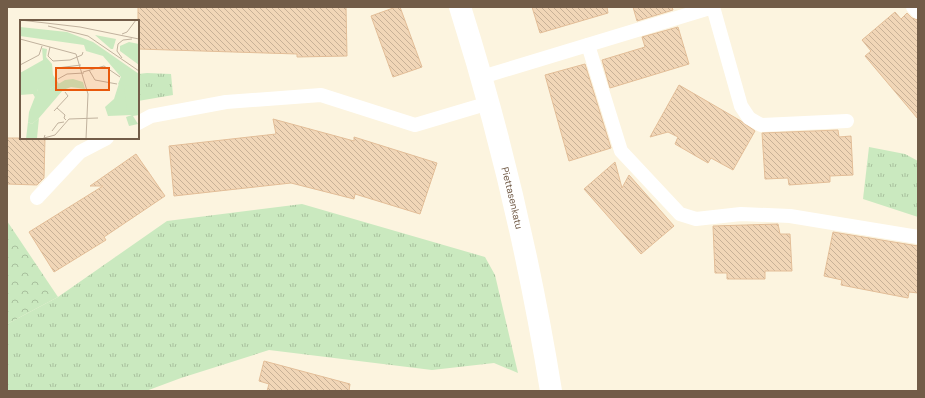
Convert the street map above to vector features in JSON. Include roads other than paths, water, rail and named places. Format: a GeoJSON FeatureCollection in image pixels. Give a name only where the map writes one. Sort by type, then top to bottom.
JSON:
{"type":"FeatureCollection","features":[{"type":"Feature","properties":{"kind":"street","name":"Piettasenkatu"},"geometry":{"type":"LineString","coordinates":[[460,7],[482,77],[517,209],[541,328],[551,391]]}},
{"type":"Feature","properties":{"kind":"lane"},"geometry":{"type":"LineString","coordinates":[[482,77],[713,7],[742,106],[749,118],[761,125],[847,122]]}},
{"type":"Feature","properties":{"kind":"lane"},"geometry":{"type":"LineString","coordinates":[[913,7],[918,12]]}},
{"type":"Feature","properties":{"kind":"lane"},"geometry":{"type":"LineString","coordinates":[[588,45],[621,151],[680,214],[696,219],[741,214],[790,216],[918,237]]}},
{"type":"Feature","properties":{"kind":"lane"},"geometry":{"type":"LineString","coordinates":[[139,122],[151,116],[226,102],[321,94],[415,125],[489,103]]}},
{"type":"Feature","properties":{"kind":"lane"},"geometry":{"type":"LineString","coordinates":[[37,198],[80,152],[106,139]]}}]}
